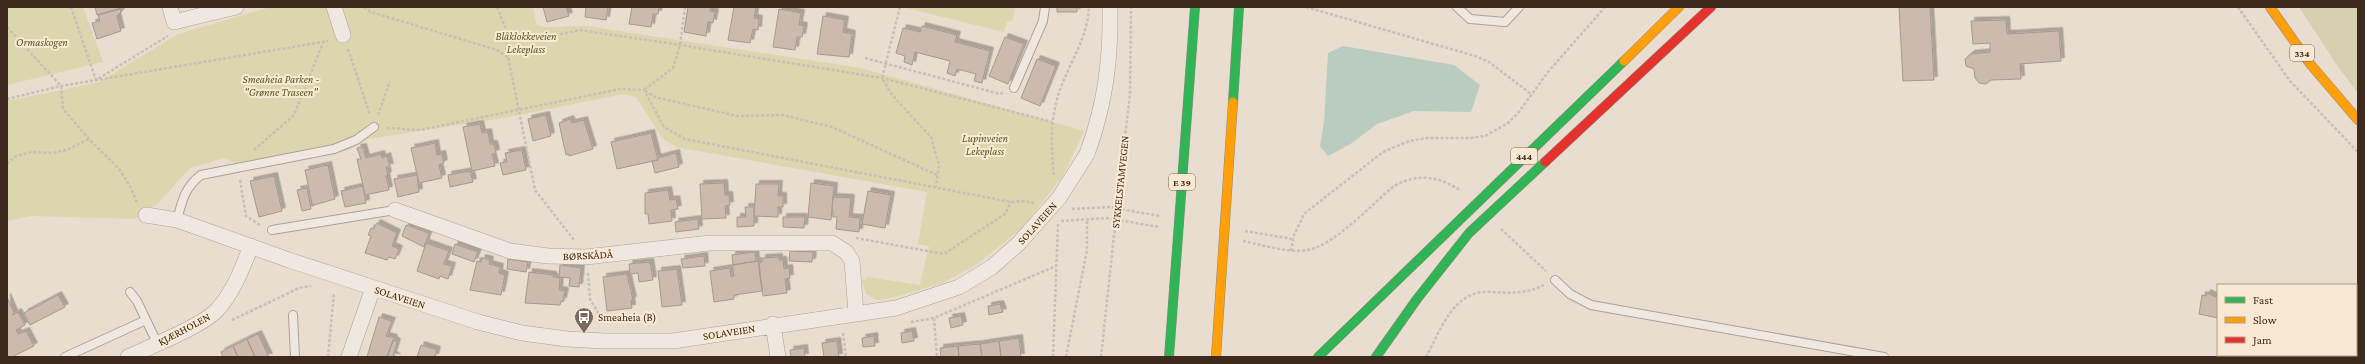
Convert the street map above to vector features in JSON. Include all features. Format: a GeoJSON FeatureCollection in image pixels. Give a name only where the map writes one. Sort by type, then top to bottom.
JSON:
{"type":"FeatureCollection","features":[{"type":"Feature","properties":{"kind":"main road","name":"E 39"},"geometry":{"type":"LineString","coordinates":[[1170,357],[1195,7]]}},
{"type":"Feature","properties":{"kind":"main road"},"geometry":{"type":"LineString","coordinates":[[1216,357],[1240,7]]}},
{"type":"Feature","properties":{"kind":"main road","name":"444"},"geometry":{"type":"LineString","coordinates":[[1318,357],[1679,7]]}},
{"type":"Feature","properties":{"kind":"main road","name":"444"},"geometry":{"type":"LineString","coordinates":[[1376,357],[1417,299],[1469,233],[1711,7]]}},
{"type":"Feature","properties":{"kind":"main road","name":"334"},"geometry":{"type":"LineString","coordinates":[[2270,7],[2311,65],[2358,120]]}},
{"type":"Feature","properties":{"kind":"street"},"geometry":{"type":"LineString","coordinates":[[170,7],[174,22],[236,7]]}},
{"type":"Feature","properties":{"kind":"street"},"geometry":{"type":"LineString","coordinates":[[334,7],[343,35]]}},
{"type":"Feature","properties":{"kind":"street","name":"SOLAVEIEN"},"geometry":{"type":"LineString","coordinates":[[146,215],[177,220],[373,288],[478,322],[522,333],[567,339],[604,341],[673,341],[773,324],[896,308],[959,287],[992,267],[1019,244],[1059,198],[1087,154],[1098,123],[1108,68],[1110,7]]}},
{"type":"Feature","properties":{"kind":"street","name":"BØRSKÅDÅ"},"geometry":{"type":"LineString","coordinates":[[395,210],[510,251],[548,256],[586,257],[710,243],[832,243]]}},
{"type":"Feature","properties":{"kind":"street"},"geometry":{"type":"LineString","coordinates":[[832,243],[846,252],[852,261],[856,314]]}},
{"type":"Feature","properties":{"kind":"street","name":"KJÆRHOLEN"},"geometry":{"type":"LineString","coordinates":[[128,357],[191,327],[215,312],[229,295],[251,246]]}},
{"type":"Feature","properties":{"kind":"street"},"geometry":{"type":"LineString","coordinates":[[349,357],[373,288]]}},
{"type":"Feature","properties":{"kind":"street"},"geometry":{"type":"LineString","coordinates":[[773,324],[778,357]]}},
{"type":"Feature","properties":{"kind":"lane"},"geometry":{"type":"LineString","coordinates":[[1014,88],[1043,21],[1046,7]]}},
{"type":"Feature","properties":{"kind":"lane"},"geometry":{"type":"LineString","coordinates":[[1457,7],[1470,19],[1505,22],[1519,7]]}},
{"type":"Feature","properties":{"kind":"lane"},"geometry":{"type":"LineString","coordinates":[[177,220],[183,196],[190,183],[201,174],[334,149],[356,140],[374,127]]}},
{"type":"Feature","properties":{"kind":"lane","name":"BØRSKÅDÅ"},"geometry":{"type":"LineString","coordinates":[[272,230],[395,210]]}},
{"type":"Feature","properties":{"kind":"lane"},"geometry":{"type":"LineString","coordinates":[[1555,280],[1570,294],[1591,305],[1884,357]]}},
{"type":"Feature","properties":{"kind":"lane"},"geometry":{"type":"LineString","coordinates":[[130,292],[157,343]]}},
{"type":"Feature","properties":{"kind":"lane"},"geometry":{"type":"LineString","coordinates":[[292,315],[295,357]]}},
{"type":"Feature","properties":{"kind":"lane"},"geometry":{"type":"LineString","coordinates":[[65,357],[146,320]]}},
{"type":"Feature","properties":{"kind":"path"},"geometry":{"type":"LineString","coordinates":[[71,7],[96,80]]}},
{"type":"Feature","properties":{"kind":"path"},"geometry":{"type":"LineString","coordinates":[[364,7],[372,12],[497,50],[508,57]]}},
{"type":"Feature","properties":{"kind":"path"},"geometry":{"type":"LineString","coordinates":[[497,7],[510,39],[506,47],[535,190],[586,257],[590,299],[600,316],[604,341]]}},
{"type":"Feature","properties":{"kind":"path"},"geometry":{"type":"LineString","coordinates":[[644,90],[673,68],[680,45],[685,7]]}},
{"type":"Feature","properties":{"kind":"path"},"geometry":{"type":"LineString","coordinates":[[900,7],[882,78],[892,95],[931,138],[938,165],[936,188]]}},
{"type":"Feature","properties":{"kind":"path"},"geometry":{"type":"LineString","coordinates":[[1054,179],[1052,122],[1058,96],[1087,25],[1089,7]]}},
{"type":"Feature","properties":{"kind":"path","name":"SYKKELSTAMVEGEN"},"geometry":{"type":"LineString","coordinates":[[1101,357],[1130,94],[1131,7]]}},
{"type":"Feature","properties":{"kind":"path"},"geometry":{"type":"LineString","coordinates":[[1306,7],[1475,56],[1489,62],[1531,94]]}},
{"type":"Feature","properties":{"kind":"path"},"geometry":{"type":"LineString","coordinates":[[1291,250],[1293,239],[1304,214],[1383,152],[1409,141],[1427,138],[1470,138],[1485,136],[1508,123],[1548,72],[1605,7]]}},
{"type":"Feature","properties":{"kind":"path"},"geometry":{"type":"LineString","coordinates":[[2238,7],[2290,81],[2358,152]]}},
{"type":"Feature","properties":{"kind":"path"},"geometry":{"type":"LineString","coordinates":[[96,80],[172,33],[174,22]]}},
{"type":"Feature","properties":{"kind":"path"},"geometry":{"type":"LineString","coordinates":[[7,27],[61,86],[63,109],[89,139],[119,169],[130,186],[136,202],[146,215]]}},
{"type":"Feature","properties":{"kind":"path"},"geometry":{"type":"LineString","coordinates":[[510,39],[547,37],[580,30],[680,45],[882,78],[1052,122]]}},
{"type":"Feature","properties":{"kind":"path"},"geometry":{"type":"LineString","coordinates":[[7,99],[61,86],[324,42],[343,35],[374,127]]}},
{"type":"Feature","properties":{"kind":"path"},"geometry":{"type":"LineString","coordinates":[[272,230],[257,224],[246,216],[238,167],[294,115],[324,42]]}},
{"type":"Feature","properties":{"kind":"path"},"geometry":{"type":"LineString","coordinates":[[865,58],[1000,94],[1014,88]]}},
{"type":"Feature","properties":{"kind":"path"},"geometry":{"type":"LineString","coordinates":[[374,127],[390,81]]}},
{"type":"Feature","properties":{"kind":"path"},"geometry":{"type":"LineString","coordinates":[[374,127],[420,130],[520,111],[620,89],[644,90],[655,97],[737,116],[782,115],[832,127],[937,175]]}},
{"type":"Feature","properties":{"kind":"path"},"geometry":{"type":"LineString","coordinates":[[644,90],[664,127],[684,139],[1010,202],[1023,201],[1036,204]]}},
{"type":"Feature","properties":{"kind":"path"},"geometry":{"type":"LineString","coordinates":[[7,164],[16,156],[32,152],[52,153],[67,150],[89,139]]}},
{"type":"Feature","properties":{"kind":"path"},"geometry":{"type":"LineString","coordinates":[[1243,241],[1291,250],[1307,250],[1326,244],[1382,195],[1403,181],[1415,178],[1433,177],[1451,184],[1461,191]]}},
{"type":"Feature","properties":{"kind":"path"},"geometry":{"type":"LineString","coordinates":[[832,243],[838,235],[944,254],[1005,214],[1010,202]]}},
{"type":"Feature","properties":{"kind":"path"},"geometry":{"type":"LineString","coordinates":[[1064,208],[1109,207],[1160,216]]}},
{"type":"Feature","properties":{"kind":"path"},"geometry":{"type":"LineString","coordinates":[[1053,357],[1059,222],[1058,215]]}},
{"type":"Feature","properties":{"kind":"path"},"geometry":{"type":"LineString","coordinates":[[1059,222],[1122,219],[1161,227]]}},
{"type":"Feature","properties":{"kind":"path"},"geometry":{"type":"LineString","coordinates":[[1066,357],[1087,250],[1087,220]]}},
{"type":"Feature","properties":{"kind":"path"},"geometry":{"type":"LineString","coordinates":[[1426,357],[1451,310],[1463,298],[1475,293],[1488,291],[1522,293],[1555,280],[1498,226]]}},
{"type":"Feature","properties":{"kind":"path"},"geometry":{"type":"LineString","coordinates":[[1245,231],[1293,239]]}},
{"type":"Feature","properties":{"kind":"path"},"geometry":{"type":"LineString","coordinates":[[229,321],[299,288],[314,286]]}},
{"type":"Feature","properties":{"kind":"path"},"geometry":{"type":"LineString","coordinates":[[328,290],[341,295]]}},
{"type":"Feature","properties":{"kind":"path"},"geometry":{"type":"LineString","coordinates":[[328,357],[334,293]]}},
{"type":"Feature","properties":{"kind":"path"},"geometry":{"type":"LineString","coordinates":[[934,318],[938,357]]}},
{"type":"Feature","properties":{"kind":"path"},"geometry":{"type":"LineString","coordinates":[[843,333],[846,357]]}},
{"type":"Feature","properties":{"kind":"green space","name":"Ormaskogen"},"geometry":{"type":"Polygon","coordinates":[[[7,7],[83,7],[103,62],[7,85],[7,7]]]}},
{"type":"Feature","properties":{"kind":"green space","name":"Smeaheia Parken - \"Grønne Traseen\""},"geometry":{"type":"Polygon","coordinates":[[[271,7],[533,7],[536,24],[543,27],[587,26],[861,68],[1084,131],[1063,176],[1023,227],[977,264],[943,283],[895,297],[877,300],[866,294],[862,281],[867,277],[920,285],[929,246],[918,244],[927,192],[676,147],[663,139],[636,97],[623,94],[514,116],[369,139],[348,150],[250,170],[224,158],[190,168],[157,204],[134,219],[31,216],[7,221],[7,101],[99,82],[178,34],[271,7]]]}},
{"type":"Feature","properties":{"kind":"green space"},"geometry":{"type":"Polygon","coordinates":[[[902,7],[1015,7],[1013,20],[1007,22],[1004,32],[902,7]]]}},
{"type":"Feature","properties":{"kind":"shaded area"},"geometry":{"type":"Polygon","coordinates":[[[2299,7],[2358,7],[2358,93],[2339,68],[2299,7]]]}},
{"type":"Feature","properties":{"kind":"shaded area"},"geometry":{"type":"Polygon","coordinates":[[[1343,46],[1454,65],[1480,85],[1471,112],[1414,111],[1377,124],[1352,143],[1328,156],[1320,146],[1324,122],[1328,53],[1343,46]]]}},
{"type":"Feature","properties":{"kind":"building"},"geometry":{"type":"Polygon","coordinates":[[[95,7],[125,7],[97,15],[95,7]]]}},
{"type":"Feature","properties":{"kind":"building"},"geometry":{"type":"Polygon","coordinates":[[[543,7],[566,7],[569,16],[547,22],[543,7]]]}},
{"type":"Feature","properties":{"kind":"building"},"geometry":{"type":"Polygon","coordinates":[[[586,7],[608,7],[606,20],[585,17],[586,7]]]}},
{"type":"Feature","properties":{"kind":"building"},"geometry":{"type":"Polygon","coordinates":[[[632,7],[659,7],[658,14],[653,14],[651,27],[629,24],[632,7]]]}},
{"type":"Feature","properties":{"kind":"building"},"geometry":{"type":"Polygon","coordinates":[[[688,7],[710,7],[710,11],[715,12],[713,23],[708,22],[706,36],[684,32],[688,7]]]}},
{"type":"Feature","properties":{"kind":"building"},"geometry":{"type":"Polygon","coordinates":[[[734,7],[756,7],[754,18],[759,19],[758,30],[753,29],[750,43],[728,40],[734,7]]]}},
{"type":"Feature","properties":{"kind":"building"},"geometry":{"type":"Polygon","coordinates":[[[1057,7],[1077,7],[1077,12],[1057,12],[1057,7]]]}},
{"type":"Feature","properties":{"kind":"building"},"geometry":{"type":"Polygon","coordinates":[[[1899,7],[1930,7],[1934,80],[1903,81],[1899,7]]]}},
{"type":"Feature","properties":{"kind":"building"},"geometry":{"type":"Polygon","coordinates":[[[120,9],[121,12],[117,16],[121,31],[97,39],[92,23],[100,21],[98,15],[120,9]]]}},
{"type":"Feature","properties":{"kind":"building"},"geometry":{"type":"Polygon","coordinates":[[[779,9],[801,13],[799,25],[804,26],[802,37],[797,37],[795,50],[773,47],[779,9]]]}},
{"type":"Feature","properties":{"kind":"building"},"geometry":{"type":"Polygon","coordinates":[[[823,16],[845,20],[843,32],[852,34],[849,57],[817,54],[823,16]]]}},
{"type":"Feature","properties":{"kind":"building"},"geometry":{"type":"Polygon","coordinates":[[[2006,20],[2007,34],[2059,31],[2061,61],[2020,64],[2021,79],[1991,80],[1986,84],[1979,83],[1975,78],[1974,69],[1966,66],[1965,59],[1971,54],[1990,52],[1990,43],[1973,44],[1971,21],[2006,20]]]}},
{"type":"Feature","properties":{"kind":"building"},"geometry":{"type":"Polygon","coordinates":[[[922,26],[957,35],[955,42],[990,51],[982,83],[974,81],[976,74],[957,69],[955,76],[947,73],[950,61],[915,52],[912,65],[904,62],[905,56],[896,53],[903,28],[920,32],[922,26]]]}},
{"type":"Feature","properties":{"kind":"building"},"geometry":{"type":"Polygon","coordinates":[[[1005,37],[1024,44],[1008,84],[989,76],[1005,37]]]}},
{"type":"Feature","properties":{"kind":"building"},"geometry":{"type":"Polygon","coordinates":[[[1037,59],[1056,66],[1040,106],[1021,98],[1037,59]]]}},
{"type":"Feature","properties":{"kind":"building"},"geometry":{"type":"Polygon","coordinates":[[[546,115],[551,136],[533,141],[528,119],[546,115]]]}},
{"type":"Feature","properties":{"kind":"building"},"geometry":{"type":"Polygon","coordinates":[[[570,119],[572,123],[584,120],[593,149],[569,156],[569,154],[566,155],[559,123],[570,119]]]}},
{"type":"Feature","properties":{"kind":"building"},"geometry":{"type":"Polygon","coordinates":[[[480,124],[482,133],[488,132],[490,144],[494,144],[496,153],[492,154],[495,166],[472,171],[463,127],[480,124]]]}},
{"type":"Feature","properties":{"kind":"building"},"geometry":{"type":"Polygon","coordinates":[[[651,133],[658,160],[617,169],[611,142],[651,133]]]}},
{"type":"Feature","properties":{"kind":"building"},"geometry":{"type":"Polygon","coordinates":[[[435,143],[437,155],[442,154],[444,163],[439,165],[442,178],[419,183],[411,148],[435,143]]]}},
{"type":"Feature","properties":{"kind":"building"},"geometry":{"type":"Polygon","coordinates":[[[363,147],[366,158],[381,154],[382,158],[387,156],[390,167],[386,167],[389,190],[365,195],[357,159],[361,159],[357,148],[363,147]]]}},
{"type":"Feature","properties":{"kind":"building"},"geometry":{"type":"Polygon","coordinates":[[[522,150],[526,170],[503,175],[500,163],[507,162],[505,153],[522,150]]]}},
{"type":"Feature","properties":{"kind":"building"},"geometry":{"type":"Polygon","coordinates":[[[676,153],[679,167],[655,173],[652,161],[658,160],[657,158],[676,153]]]}},
{"type":"Feature","properties":{"kind":"building"},"geometry":{"type":"Polygon","coordinates":[[[328,165],[335,199],[314,205],[312,204],[305,170],[328,165]]]}},
{"type":"Feature","properties":{"kind":"building"},"geometry":{"type":"Polygon","coordinates":[[[470,171],[473,182],[450,187],[448,175],[470,171]]]}},
{"type":"Feature","properties":{"kind":"building"},"geometry":{"type":"Polygon","coordinates":[[[417,175],[419,192],[398,197],[394,179],[417,175]]]}},
{"type":"Feature","properties":{"kind":"building"},"geometry":{"type":"Polygon","coordinates":[[[274,176],[282,211],[259,217],[250,181],[274,176]]]}},
{"type":"Feature","properties":{"kind":"building"},"geometry":{"type":"Polygon","coordinates":[[[724,183],[725,195],[729,195],[730,205],[725,206],[726,218],[702,219],[700,184],[724,183]]]}},
{"type":"Feature","properties":{"kind":"building"},"geometry":{"type":"Polygon","coordinates":[[[811,183],[834,186],[831,220],[808,217],[811,183]]]}},
{"type":"Feature","properties":{"kind":"building"},"geometry":{"type":"Polygon","coordinates":[[[756,184],[779,184],[778,196],[783,196],[783,207],[778,207],[778,217],[754,216],[756,184]]]}},
{"type":"Feature","properties":{"kind":"building"},"geometry":{"type":"Polygon","coordinates":[[[363,186],[366,203],[345,207],[341,191],[363,186]]]}},
{"type":"Feature","properties":{"kind":"building"},"geometry":{"type":"Polygon","coordinates":[[[307,188],[311,209],[302,211],[297,190],[307,188]]]}},
{"type":"Feature","properties":{"kind":"building"},"geometry":{"type":"Polygon","coordinates":[[[668,190],[670,200],[676,199],[678,209],[671,210],[672,221],[649,224],[648,214],[645,214],[645,193],[668,190]]]}},
{"type":"Feature","properties":{"kind":"building"},"geometry":{"type":"Polygon","coordinates":[[[868,191],[891,195],[885,228],[862,224],[868,191]]]}},
{"type":"Feature","properties":{"kind":"building"},"geometry":{"type":"Polygon","coordinates":[[[833,197],[851,198],[849,217],[860,218],[859,232],[836,229],[837,217],[833,217],[832,211],[833,197]]]}},
{"type":"Feature","properties":{"kind":"building"},"geometry":{"type":"Polygon","coordinates":[[[745,207],[754,207],[754,226],[737,227],[737,217],[746,217],[745,207]]]}},
{"type":"Feature","properties":{"kind":"building"},"geometry":{"type":"Polygon","coordinates":[[[783,217],[805,217],[804,228],[783,227],[783,217]]]}},
{"type":"Feature","properties":{"kind":"building"},"geometry":{"type":"Polygon","coordinates":[[[698,219],[699,229],[676,232],[675,222],[698,219]]]}},
{"type":"Feature","properties":{"kind":"building"},"geometry":{"type":"Polygon","coordinates":[[[377,223],[397,233],[392,246],[399,249],[395,259],[389,257],[387,260],[365,253],[371,236],[368,235],[371,228],[373,229],[377,223]]]}},
{"type":"Feature","properties":{"kind":"building"},"geometry":{"type":"Polygon","coordinates":[[[406,225],[429,233],[424,247],[402,236],[406,225]]]}},
{"type":"Feature","properties":{"kind":"building"},"geometry":{"type":"Polygon","coordinates":[[[426,243],[449,251],[444,264],[452,266],[448,279],[440,276],[439,279],[417,271],[426,243]]]}},
{"type":"Feature","properties":{"kind":"building"},"geometry":{"type":"Polygon","coordinates":[[[455,244],[478,252],[474,262],[452,254],[455,244]]]}},
{"type":"Feature","properties":{"kind":"building"},"geometry":{"type":"Polygon","coordinates":[[[790,251],[813,252],[812,262],[789,261],[790,251]]]}},
{"type":"Feature","properties":{"kind":"building"},"geometry":{"type":"Polygon","coordinates":[[[755,252],[756,261],[733,265],[732,255],[755,252]]]}},
{"type":"Feature","properties":{"kind":"building"},"geometry":{"type":"Polygon","coordinates":[[[704,256],[705,266],[683,268],[681,259],[704,256]]]}},
{"type":"Feature","properties":{"kind":"building"},"geometry":{"type":"Polygon","coordinates":[[[779,257],[779,260],[783,260],[784,269],[789,268],[790,278],[785,279],[787,293],[763,296],[759,263],[762,262],[762,258],[779,257]]]}},
{"type":"Feature","properties":{"kind":"building"},"geometry":{"type":"Polygon","coordinates":[[[482,258],[490,260],[489,264],[500,267],[499,273],[505,275],[501,295],[470,290],[477,261],[481,262],[482,258]]]}},
{"type":"Feature","properties":{"kind":"building"},"geometry":{"type":"Polygon","coordinates":[[[508,259],[528,262],[526,272],[507,269],[508,259]]]}},
{"type":"Feature","properties":{"kind":"building"},"geometry":{"type":"Polygon","coordinates":[[[758,261],[762,291],[734,295],[734,299],[714,302],[710,271],[730,268],[731,277],[734,276],[732,265],[758,261]]]}},
{"type":"Feature","properties":{"kind":"building"},"geometry":{"type":"Polygon","coordinates":[[[650,262],[653,280],[639,282],[638,273],[630,274],[629,264],[650,262]]]}},
{"type":"Feature","properties":{"kind":"building"},"geometry":{"type":"Polygon","coordinates":[[[560,265],[581,268],[579,287],[569,286],[570,278],[559,277],[560,265]]]}},
{"type":"Feature","properties":{"kind":"building"},"geometry":{"type":"Polygon","coordinates":[[[677,269],[682,305],[662,307],[658,271],[677,269]]]}},
{"type":"Feature","properties":{"kind":"building"},"geometry":{"type":"Polygon","coordinates":[[[529,272],[553,275],[553,277],[560,278],[559,290],[565,291],[563,301],[561,301],[560,305],[525,303],[529,272]]]}},
{"type":"Feature","properties":{"kind":"building"},"geometry":{"type":"Polygon","coordinates":[[[627,274],[633,300],[631,300],[632,308],[607,311],[603,277],[627,274]]]}},
{"type":"Feature","properties":{"kind":"building"},"geometry":{"type":"Polygon","coordinates":[[[2207,293],[2217,298],[2217,318],[2199,314],[2202,295],[2206,296],[2207,293]]]}},
{"type":"Feature","properties":{"kind":"building"},"geometry":{"type":"Polygon","coordinates":[[[58,295],[65,307],[30,325],[24,313],[58,295]]]}},
{"type":"Feature","properties":{"kind":"building"},"geometry":{"type":"Polygon","coordinates":[[[7,297],[14,313],[12,315],[18,312],[25,325],[16,330],[18,334],[26,331],[34,346],[12,357],[7,357],[7,297]]]}},
{"type":"Feature","properties":{"kind":"building"},"geometry":{"type":"Polygon","coordinates":[[[1000,304],[1003,312],[989,315],[988,306],[1000,304]]]}},
{"type":"Feature","properties":{"kind":"building"},"geometry":{"type":"Polygon","coordinates":[[[961,316],[963,325],[951,328],[949,318],[961,316]]]}},
{"type":"Feature","properties":{"kind":"building"},"geometry":{"type":"Polygon","coordinates":[[[379,317],[392,321],[386,336],[394,338],[387,357],[367,357],[379,317]]]}},
{"type":"Feature","properties":{"kind":"building"},"geometry":{"type":"Polygon","coordinates":[[[912,331],[914,341],[902,343],[901,333],[912,331]]]}},
{"type":"Feature","properties":{"kind":"building"},"geometry":{"type":"Polygon","coordinates":[[[258,334],[269,357],[255,357],[247,339],[258,334]]]}},
{"type":"Feature","properties":{"kind":"building"},"geometry":{"type":"Polygon","coordinates":[[[874,336],[875,346],[863,347],[862,338],[874,336]]]}},
{"type":"Feature","properties":{"kind":"building"},"geometry":{"type":"Polygon","coordinates":[[[1019,338],[1021,357],[1001,357],[999,341],[1019,338]]]}},
{"type":"Feature","properties":{"kind":"building"},"geometry":{"type":"Polygon","coordinates":[[[247,339],[255,357],[238,357],[233,346],[247,339]]]}},
{"type":"Feature","properties":{"kind":"building"},"geometry":{"type":"Polygon","coordinates":[[[393,340],[397,342],[393,355],[397,357],[387,357],[393,340]]]}},
{"type":"Feature","properties":{"kind":"building"},"geometry":{"type":"Polygon","coordinates":[[[837,341],[839,357],[824,357],[822,343],[837,341]]]}},
{"type":"Feature","properties":{"kind":"building"},"geometry":{"type":"Polygon","coordinates":[[[999,341],[1001,357],[982,357],[980,344],[999,341]]]}},
{"type":"Feature","properties":{"kind":"building"},"geometry":{"type":"Polygon","coordinates":[[[980,344],[982,357],[959,357],[958,346],[980,344]]]}},
{"type":"Feature","properties":{"kind":"building"},"geometry":{"type":"Polygon","coordinates":[[[421,345],[437,350],[435,357],[417,357],[421,345]]]}},
{"type":"Feature","properties":{"kind":"building"},"geometry":{"type":"Polygon","coordinates":[[[233,346],[238,357],[223,357],[221,352],[233,346]]]}},
{"type":"Feature","properties":{"kind":"building"},"geometry":{"type":"Polygon","coordinates":[[[958,346],[959,357],[941,357],[940,348],[958,346]]]}},
{"type":"Feature","properties":{"kind":"building"},"geometry":{"type":"Polygon","coordinates":[[[804,348],[805,357],[791,357],[790,350],[804,348]]]}},
{"type":"Feature","properties":{"kind":"traffic: fast"},"geometry":{"type":"LineString","coordinates":[[1169,357],[1195,7]]}},
{"type":"Feature","properties":{"kind":"traffic: fast"},"geometry":{"type":"LineString","coordinates":[[1233,102],[1239,7]]}},
{"type":"Feature","properties":{"kind":"traffic: fast"},"geometry":{"type":"LineString","coordinates":[[1318,357],[1624,61]]}},
{"type":"Feature","properties":{"kind":"traffic: fast"},"geometry":{"type":"LineString","coordinates":[[1376,357],[1417,299],[1469,233],[1545,162]]}},
{"type":"Feature","properties":{"kind":"traffic: slow"},"geometry":{"type":"LineString","coordinates":[[1624,61],[1679,7]]}},
{"type":"Feature","properties":{"kind":"traffic: slow"},"geometry":{"type":"LineString","coordinates":[[2270,7],[2311,65],[2358,120]]}},
{"type":"Feature","properties":{"kind":"traffic: slow"},"geometry":{"type":"LineString","coordinates":[[1216,357],[1233,102]]}},
{"type":"Feature","properties":{"kind":"traffic: jam"},"geometry":{"type":"LineString","coordinates":[[1545,162],[1711,7]]}},
{"type":"Feature","properties":{"kind":"place","name":"Smeaheia (B)"},"geometry":{"type":"Point","coordinates":[584,334]}},
{"type":"Feature","properties":{"kind":"park label","name":"Blåklokkeveien Lekeplass"},"geometry":{"type":"Point","coordinates":[526,42]}},
{"type":"Feature","properties":{"kind":"park label","name":"Lupinveien Lekeplass"},"geometry":{"type":"Point","coordinates":[985,144]}}]}
